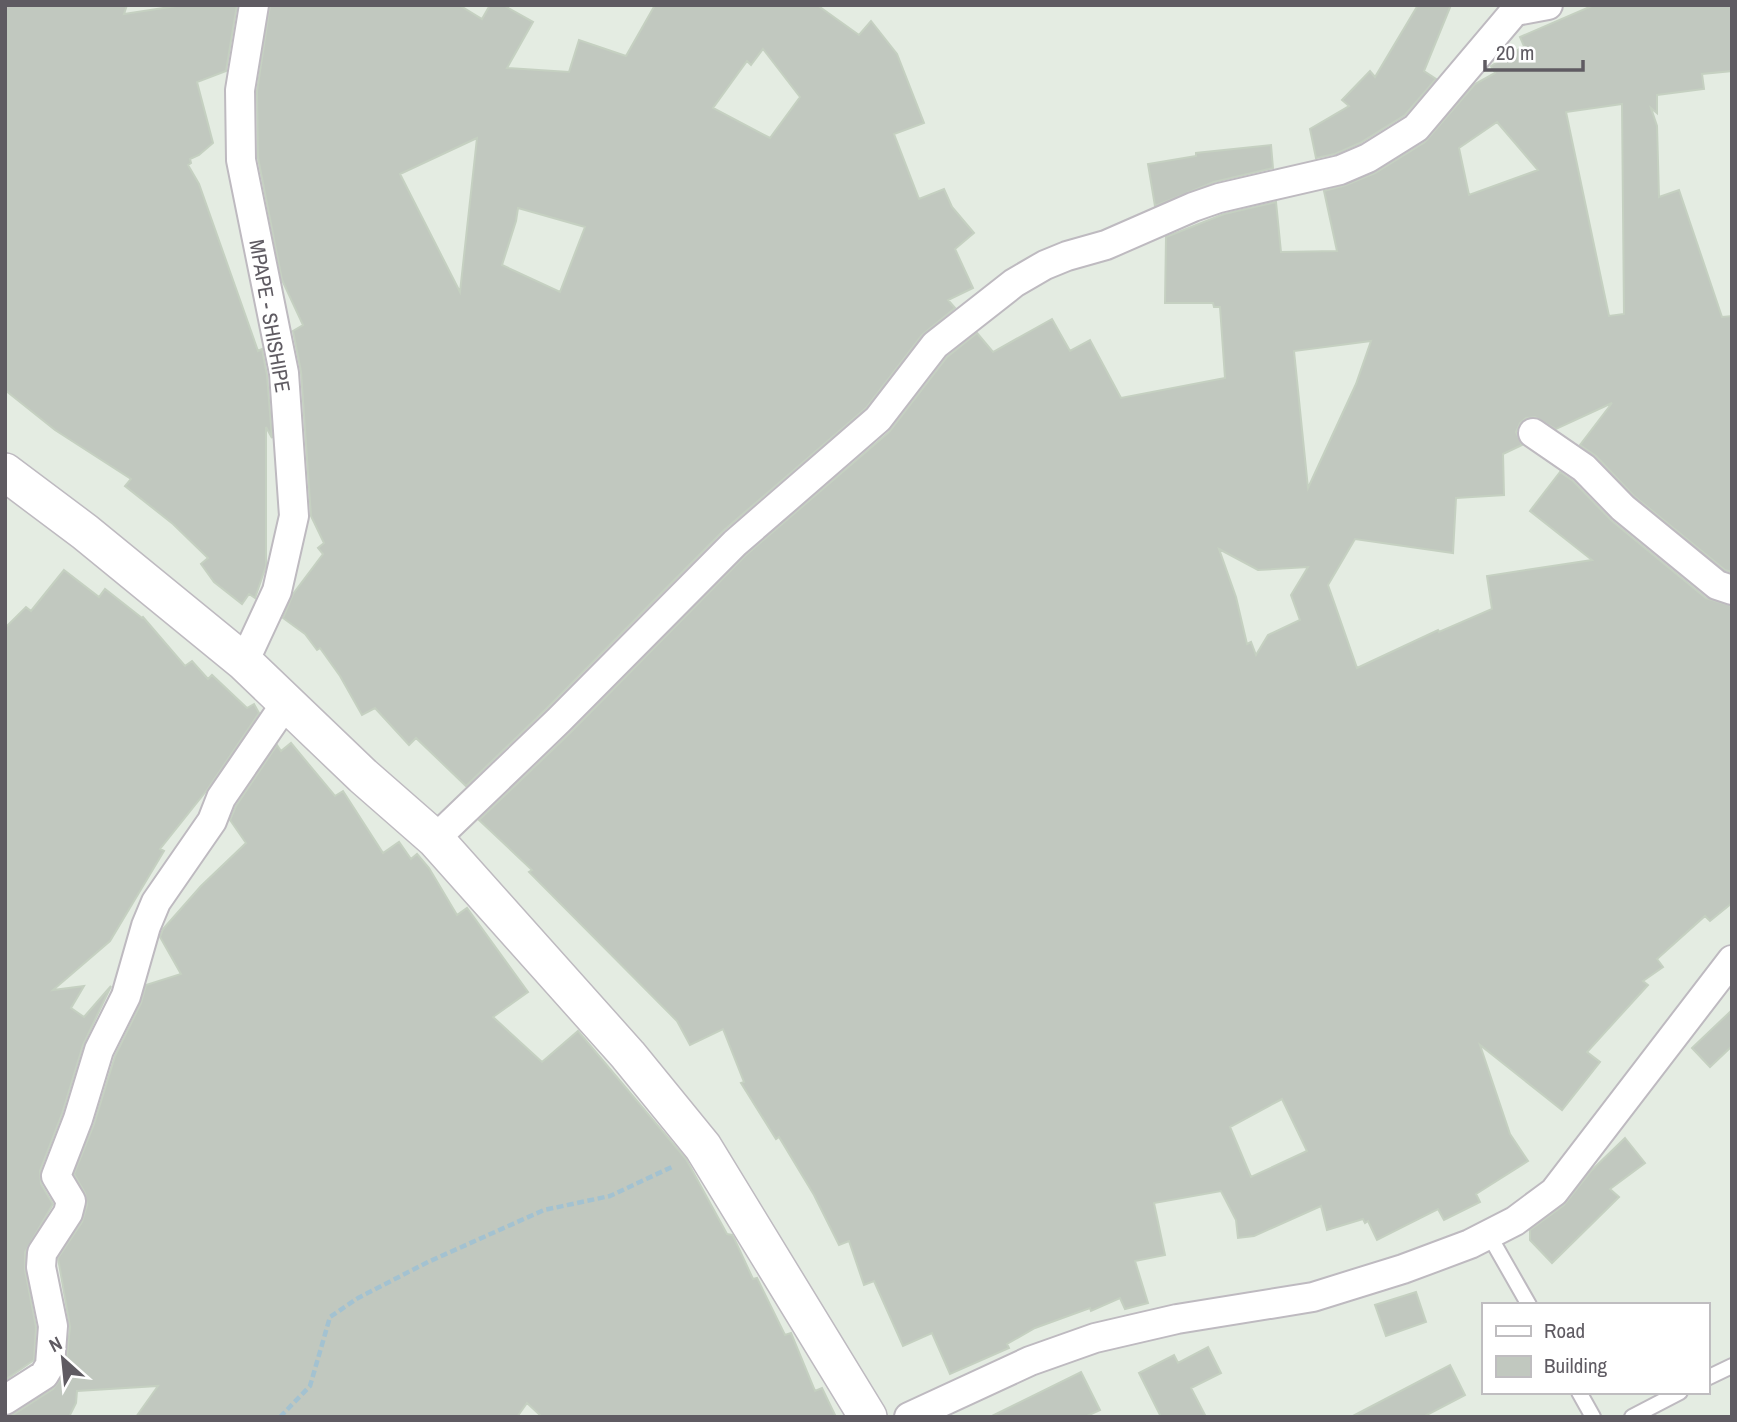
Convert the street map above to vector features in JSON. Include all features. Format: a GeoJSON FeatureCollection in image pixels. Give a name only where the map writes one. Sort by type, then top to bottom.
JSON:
{"type":"FeatureCollection","features":[{"type":"Feature","properties":{"kind":"street","name":"MPAPE - SHISHIPE"},"geometry":{"type":"LineString","coordinates":[[244,663],[276,591],[294,516],[284,373],[241,160],[240,90],[254,5]]}},
{"type":"Feature","properties":{"kind":"street"},"geometry":{"type":"LineString","coordinates":[[435,839],[558,721],[735,542],[878,419],[935,345],[1014,283],[1056,261],[1106,245],[1192,207],[1219,198],[1340,170],[1368,158],[1416,128],[1518,8],[1548,5]]}},
{"type":"Feature","properties":{"kind":"street"},"geometry":{"type":"LineString","coordinates":[[1533,433],[1584,468],[1623,508],[1717,584],[1732,590]]}},
{"type":"Feature","properties":{"kind":"street"},"geometry":{"type":"LineString","coordinates":[[5,472],[85,533],[244,663],[363,776],[435,839],[628,1055],[703,1147],[869,1417]]}},
{"type":"Feature","properties":{"kind":"street"},"geometry":{"type":"LineString","coordinates":[[5,1400],[44,1375],[50,1365],[53,1326],[41,1267],[42,1253],[68,1213],[71,1201],[56,1176],[78,1119],[99,1050],[126,996],[146,926],[156,902],[207,828],[221,798],[286,704]]}},
{"type":"Feature","properties":{"kind":"street"},"geometry":{"type":"LineString","coordinates":[[909,1417],[1030,1361],[1095,1338],[1177,1319],[1313,1297],[1403,1269],[1470,1244],[1515,1221],[1554,1192],[1732,960]]}},
{"type":"Feature","properties":{"kind":"lane"},"geometry":{"type":"LineString","coordinates":[[1489,1235],[1528,1303]]}},
{"type":"Feature","properties":{"kind":"lane"},"geometry":{"type":"LineString","coordinates":[[1709,1377],[1732,1366]]}},
{"type":"Feature","properties":{"kind":"lane"},"geometry":{"type":"LineString","coordinates":[[1580,1394],[1593,1417]]}},
{"type":"Feature","properties":{"kind":"lane"},"geometry":{"type":"LineString","coordinates":[[1632,1417],[1676,1394]]}},
{"type":"Feature","properties":{"kind":"path"},"geometry":{"type":"LineString","coordinates":[[280,1417],[310,1386],[330,1317],[358,1298],[428,1262],[544,1210],[610,1196],[676,1165],[703,1147]]}},
{"type":"Feature","properties":{"kind":"building"},"geometry":{"type":"Polygon","coordinates":[[[5,5],[127,5],[124,14],[183,5],[237,5],[226,71],[197,82],[213,143],[190,159],[191,163],[188,165],[199,184],[258,351],[262,349],[267,375],[272,438],[266,427],[266,566],[255,598],[249,594],[242,604],[214,582],[201,564],[208,558],[173,524],[125,486],[131,479],[55,430],[5,390],[5,5]]]}},
{"type":"Feature","properties":{"kind":"building"},"geometry":{"type":"Polygon","coordinates":[[[270,5],[459,5],[482,19],[490,5],[503,5],[533,22],[507,68],[569,72],[579,40],[626,56],[655,5],[817,5],[859,35],[871,21],[897,54],[924,123],[894,134],[919,199],[944,189],[952,207],[974,233],[955,249],[973,288],[948,300],[955,308],[922,335],[866,408],[723,531],[466,786],[416,738],[409,745],[375,708],[362,715],[320,648],[317,650],[305,634],[283,618],[293,594],[323,554],[318,548],[324,543],[311,516],[301,372],[293,331],[303,325],[282,280],[258,158],[257,91],[270,5]],[[763,49],[751,65],[747,61],[713,108],[770,138],[800,97],[763,49]],[[477,138],[400,174],[460,292],[477,138]],[[518,208],[502,265],[560,292],[585,227],[518,208]]]}},
{"type":"Feature","properties":{"kind":"building"},"geometry":{"type":"Polygon","coordinates":[[[1418,5],[1451,5],[1424,71],[1436,79],[1405,115],[1360,143],[1335,154],[1316,158],[1310,129],[1349,106],[1342,100],[1370,71],[1375,77],[1418,5]]]}},
{"type":"Feature","properties":{"kind":"building"},"geometry":{"type":"Polygon","coordinates":[[[1594,5],[1732,5],[1732,71],[1702,74],[1704,89],[1657,95],[1657,113],[1651,108],[1657,126],[1659,197],[1679,190],[1722,317],[1732,316],[1732,572],[1725,570],[1634,496],[1596,456],[1580,445],[1612,403],[1556,429],[1535,417],[1526,418],[1520,423],[1516,432],[1522,445],[1503,454],[1504,495],[1456,498],[1453,553],[1355,539],[1328,585],[1357,668],[1438,630],[1439,632],[1492,609],[1487,576],[1592,560],[1530,511],[1560,472],[1573,481],[1612,521],[1706,598],[1732,606],[1732,903],[1710,921],[1705,916],[1657,959],[1663,967],[1643,981],[1648,985],[1587,1052],[1600,1062],[1562,1110],[1480,1045],[1510,1134],[1528,1161],[1476,1194],[1480,1202],[1444,1220],[1438,1209],[1377,1240],[1368,1221],[1365,1223],[1363,1219],[1327,1230],[1321,1206],[1254,1236],[1238,1238],[1236,1220],[1221,1191],[1154,1203],[1165,1255],[1135,1261],[1148,1303],[1125,1309],[1120,1298],[1091,1311],[1090,1308],[1035,1328],[1007,1344],[1009,1348],[950,1374],[932,1333],[903,1346],[874,1281],[864,1285],[849,1241],[839,1245],[814,1195],[779,1137],[776,1139],[741,1083],[744,1082],[723,1029],[690,1045],[677,1021],[529,872],[532,870],[479,820],[570,733],[746,555],[889,432],[947,357],[977,333],[993,352],[1052,319],[1070,351],[1090,340],[1121,398],[1225,378],[1220,307],[1214,307],[1213,303],[1165,303],[1166,237],[1224,214],[1276,202],[1281,252],[1337,251],[1324,191],[1375,173],[1425,142],[1475,84],[1495,73],[1491,66],[1524,46],[1520,37],[1594,5]],[[1622,104],[1566,112],[1609,316],[1624,314],[1622,104]],[[1497,122],[1459,148],[1469,195],[1538,170],[1497,122]],[[1371,341],[1294,351],[1308,488],[1356,384],[1371,341]],[[1219,549],[1236,597],[1247,644],[1251,642],[1256,655],[1268,635],[1300,620],[1291,595],[1308,567],[1258,570],[1219,549]],[[1282,1099],[1230,1127],[1251,1177],[1307,1151],[1282,1099]]]}},
{"type":"Feature","properties":{"kind":"building"},"geometry":{"type":"Polygon","coordinates":[[[1271,145],[1273,168],[1214,182],[1155,206],[1148,164],[1196,156],[1196,153],[1271,145]]]}},
{"type":"Feature","properties":{"kind":"building"},"geometry":{"type":"Polygon","coordinates":[[[64,570],[99,597],[105,589],[143,617],[185,666],[192,661],[208,679],[212,675],[247,708],[254,704],[259,713],[207,790],[160,849],[164,851],[110,941],[53,990],[84,986],[71,1008],[84,1017],[111,986],[83,1045],[62,1114],[40,1171],[41,1184],[53,1204],[25,1252],[25,1270],[36,1327],[34,1360],[5,1380],[5,628],[26,607],[31,611],[64,570]]]}},
{"type":"Feature","properties":{"kind":"building"},"geometry":{"type":"Polygon","coordinates":[[[291,743],[335,796],[343,791],[383,853],[399,842],[411,859],[417,854],[429,868],[457,915],[467,908],[528,992],[493,1017],[542,1062],[578,1031],[686,1159],[727,1234],[734,1238],[753,1279],[757,1278],[785,1335],[791,1333],[815,1391],[822,1388],[836,1417],[542,1417],[527,1403],[517,1417],[136,1417],[158,1386],[77,1391],[76,1403],[69,1417],[5,1417],[53,1389],[65,1373],[70,1327],[58,1258],[82,1222],[87,1205],[85,1193],[74,1174],[94,1124],[115,1056],[141,1003],[146,985],[181,974],[160,937],[163,929],[201,886],[246,843],[230,820],[236,806],[277,745],[281,751],[291,743]]]}},
{"type":"Feature","properties":{"kind":"building"},"geometry":{"type":"Polygon","coordinates":[[[1732,1010],[1732,1046],[1710,1067],[1692,1048],[1732,1010]]]}},
{"type":"Feature","properties":{"kind":"building"},"geometry":{"type":"Polygon","coordinates":[[[1625,1138],[1645,1163],[1610,1189],[1619,1197],[1552,1263],[1530,1240],[1530,1230],[1564,1205],[1592,1170],[1625,1138]]]}},
{"type":"Feature","properties":{"kind":"building"},"geometry":{"type":"Polygon","coordinates":[[[1416,1292],[1426,1322],[1386,1336],[1375,1305],[1416,1292]]]}},
{"type":"Feature","properties":{"kind":"building"},"geometry":{"type":"Polygon","coordinates":[[[1208,1347],[1221,1373],[1191,1388],[1206,1417],[1161,1417],[1139,1373],[1174,1355],[1178,1363],[1208,1347]]]}},
{"type":"Feature","properties":{"kind":"building"},"geometry":{"type":"Polygon","coordinates":[[[1450,1365],[1465,1395],[1423,1417],[1351,1417],[1450,1365]]]}},
{"type":"Feature","properties":{"kind":"building"},"geometry":{"type":"Polygon","coordinates":[[[1081,1372],[1100,1410],[1085,1417],[990,1417],[1081,1372]]]}}]}
